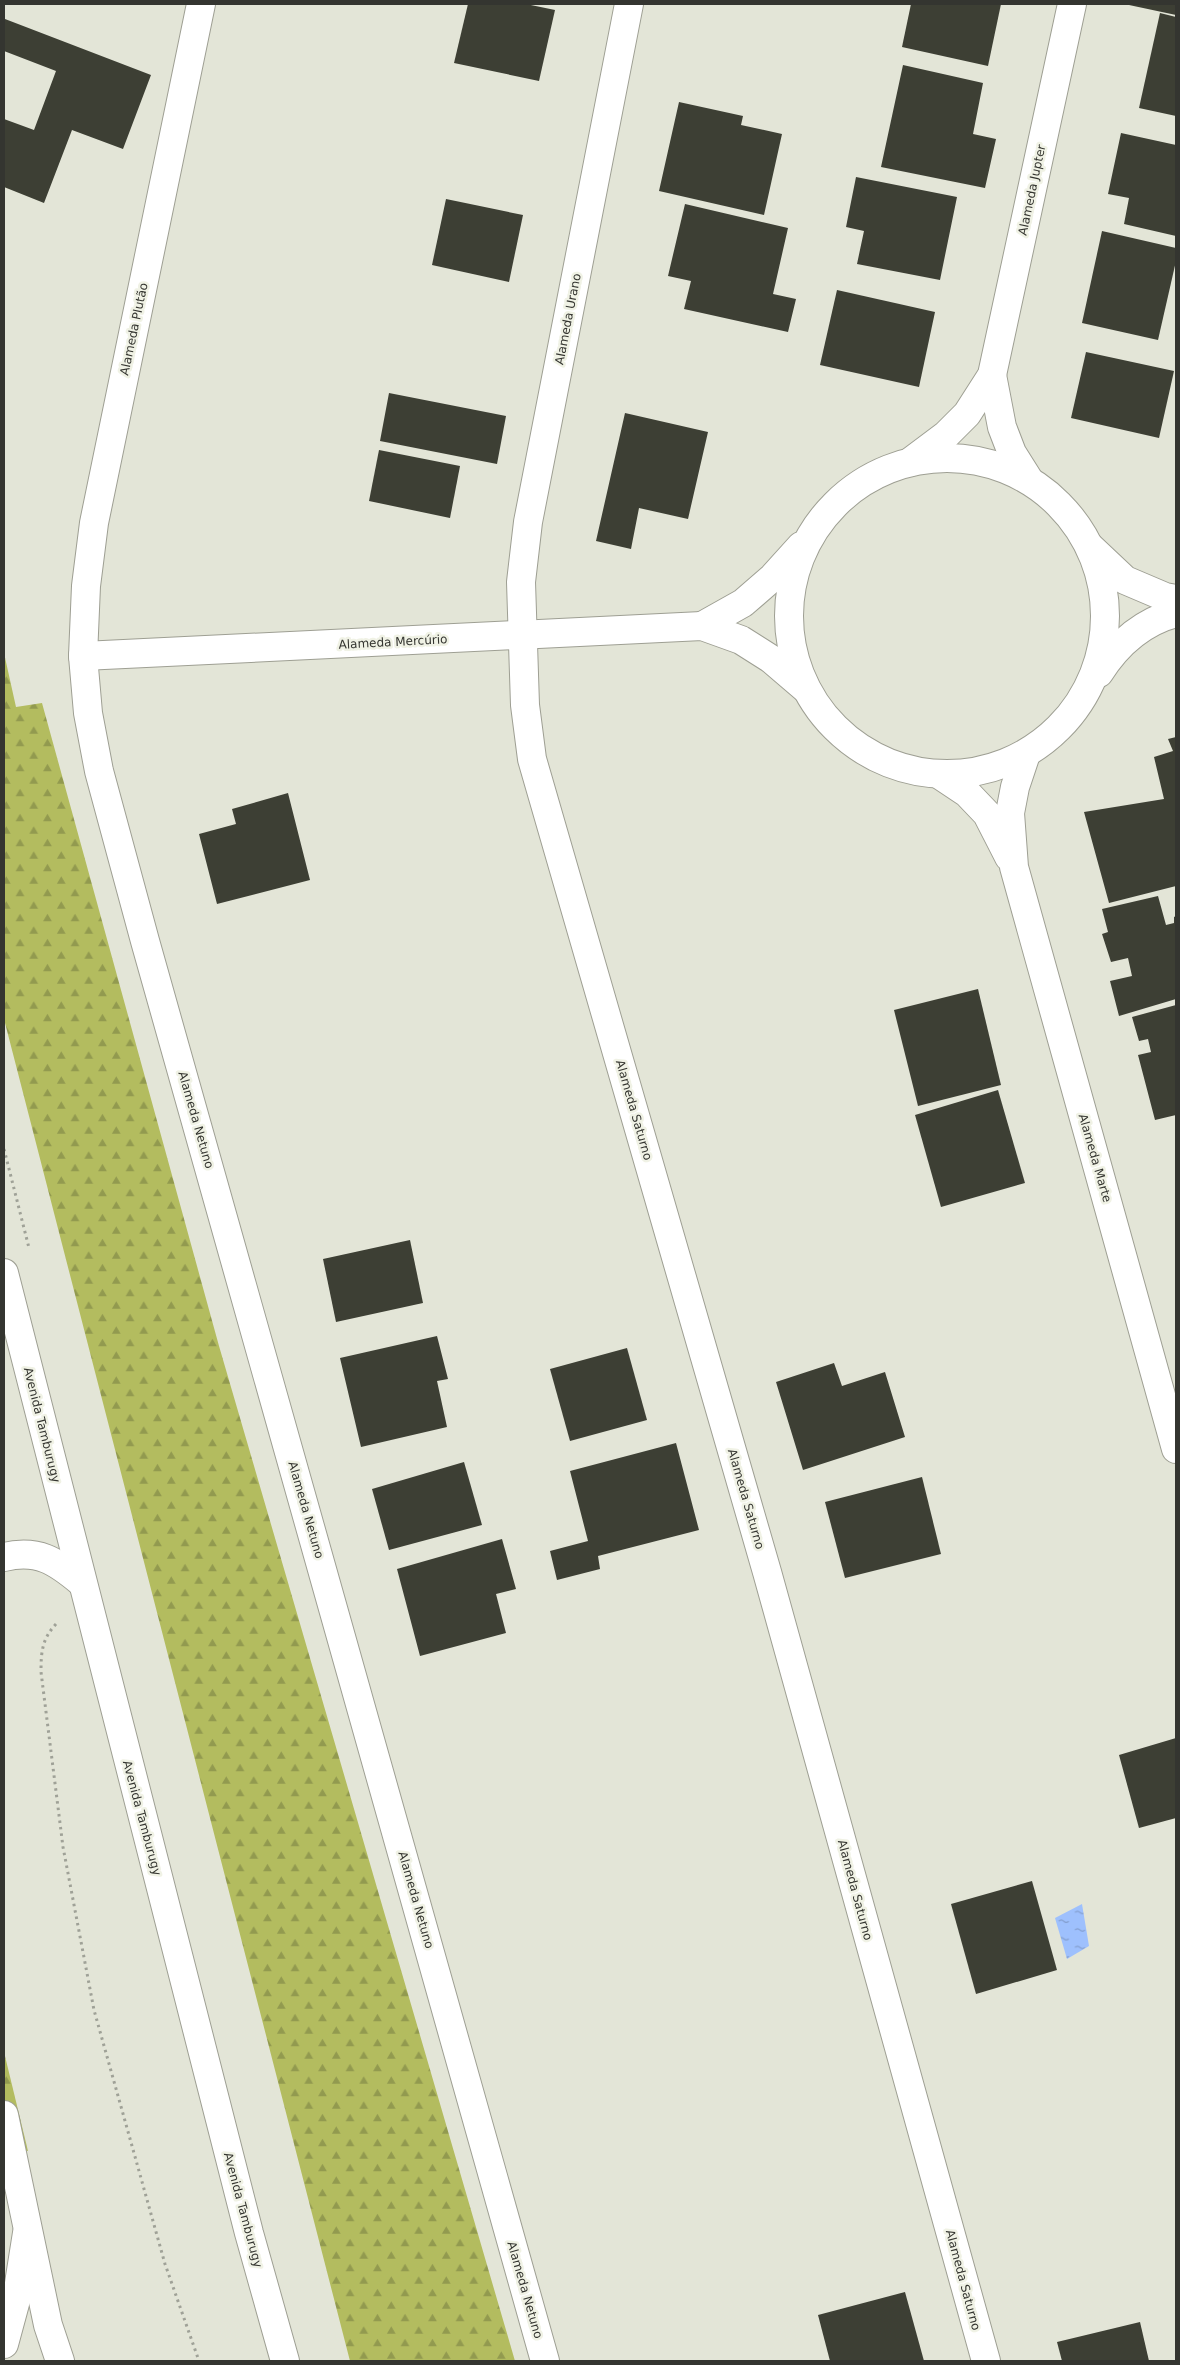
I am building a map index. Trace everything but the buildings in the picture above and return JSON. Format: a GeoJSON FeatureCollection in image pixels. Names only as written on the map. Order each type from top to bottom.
{"type":"FeatureCollection","features":[{"type":"Feature","properties":{"kind":"street","name":"Alameda Plutão"},"geometry":{"type":"LineString","coordinates":[[83,656],[86,586],[94,523],[201,4]]}},
{"type":"Feature","properties":{"kind":"street","name":"Alameda Urano"},"geometry":{"type":"LineString","coordinates":[[522,636],[521,582],[528,522],[629,4]]}},
{"type":"Feature","properties":{"kind":"street","name":"Alameda Jupter"},"geometry":{"type":"LineString","coordinates":[[909,462],[946,435],[967,414],[992,376],[1072,4]]}},
{"type":"Feature","properties":{"kind":"street","name":"Alameda Jupter"},"geometry":{"type":"LineString","coordinates":[[992,376],[1002,427],[1012,453],[1029,480]]}},
{"type":"Feature","properties":{"kind":"street"},"geometry":{"type":"LineString","coordinates":[[1176,599],[1165,597],[1125,580],[1089,546],[1064,509],[1029,480],[992,464],[950,457],[909,462],[871,477],[838,501],[812,533],[796,571],[789,611],[793,651],[807,690],[830,724],[862,751],[900,768],[940,775],[985,771],[1026,754],[1060,727],[1086,693],[1112,653],[1130,636],[1158,618],[1176,613]]}},
{"type":"Feature","properties":{"kind":"street","name":"Alameda Mercúrio"},"geometry":{"type":"LineString","coordinates":[[702,626],[743,603],[773,577],[812,533]]}},
{"type":"Feature","properties":{"kind":"street"},"geometry":{"type":"LineString","coordinates":[[1086,693],[1102,645],[1104,594],[1089,546]]}},
{"type":"Feature","properties":{"kind":"street","name":"Alameda Mercúrio"},"geometry":{"type":"LineString","coordinates":[[83,656],[702,626],[741,640],[771,659],[807,690]]}},
{"type":"Feature","properties":{"kind":"street","name":"Alameda Saturno"},"geometry":{"type":"LineString","coordinates":[[522,636],[525,706],[532,759],[770,1582],[986,2361]]}},
{"type":"Feature","properties":{"kind":"street","name":"Alameda Netuno"},"geometry":{"type":"LineString","coordinates":[[83,656],[88,713],[99,771],[545,2361]]}},
{"type":"Feature","properties":{"kind":"street","name":"Alameda Marte"},"geometry":{"type":"LineString","coordinates":[[1026,754],[1015,787],[1010,813],[1014,867],[1176,1449]]}},
{"type":"Feature","properties":{"kind":"street","name":"Alameda Marte"},"geometry":{"type":"LineString","coordinates":[[940,775],[967,792],[986,814],[1014,867]]}},
{"type":"Feature","properties":{"kind":"street","name":"Avenida Tamburugy"},"geometry":{"type":"LineString","coordinates":[[4,1273],[88,1611],[248,2233],[285,2361]]}},
{"type":"Feature","properties":{"kind":"street"},"geometry":{"type":"LineString","coordinates":[[4,1557],[18,1553],[39,1555],[60,1564],[81,1582]]}},
{"type":"Feature","properties":{"kind":"street"},"geometry":{"type":"LineString","coordinates":[[4,2115],[48,2325],[60,2361]]}},
{"type":"Feature","properties":{"kind":"street"},"geometry":{"type":"LineString","coordinates":[[4,2344],[17,2296],[28,2233]]}},
{"type":"Feature","properties":{"kind":"path"},"geometry":{"type":"LineString","coordinates":[[4,1149],[30,1255]]}},
{"type":"Feature","properties":{"kind":"path"},"geometry":{"type":"LineString","coordinates":[[88,1611],[57,1623],[46,1636],[41,1651],[41,1672],[63,1847],[94,2010],[166,2264],[199,2361]]}},
{"type":"Feature","properties":{"kind":"green space"},"geometry":{"type":"Polygon","coordinates":[[[4,653],[16,707],[42,703],[219,1346],[515,2361],[350,2361],[4,1019],[4,653]]]}},
{"type":"Feature","properties":{"kind":"green space"},"geometry":{"type":"Polygon","coordinates":[[[4,2052],[28,2151],[4,2148],[4,2052]]]}},
{"type":"Feature","properties":{"kind":"water"},"geometry":{"type":"Polygon","coordinates":[[[1082,1904],[1089,1946],[1067,1959],[1055,1918],[1082,1904]]]}}]}
